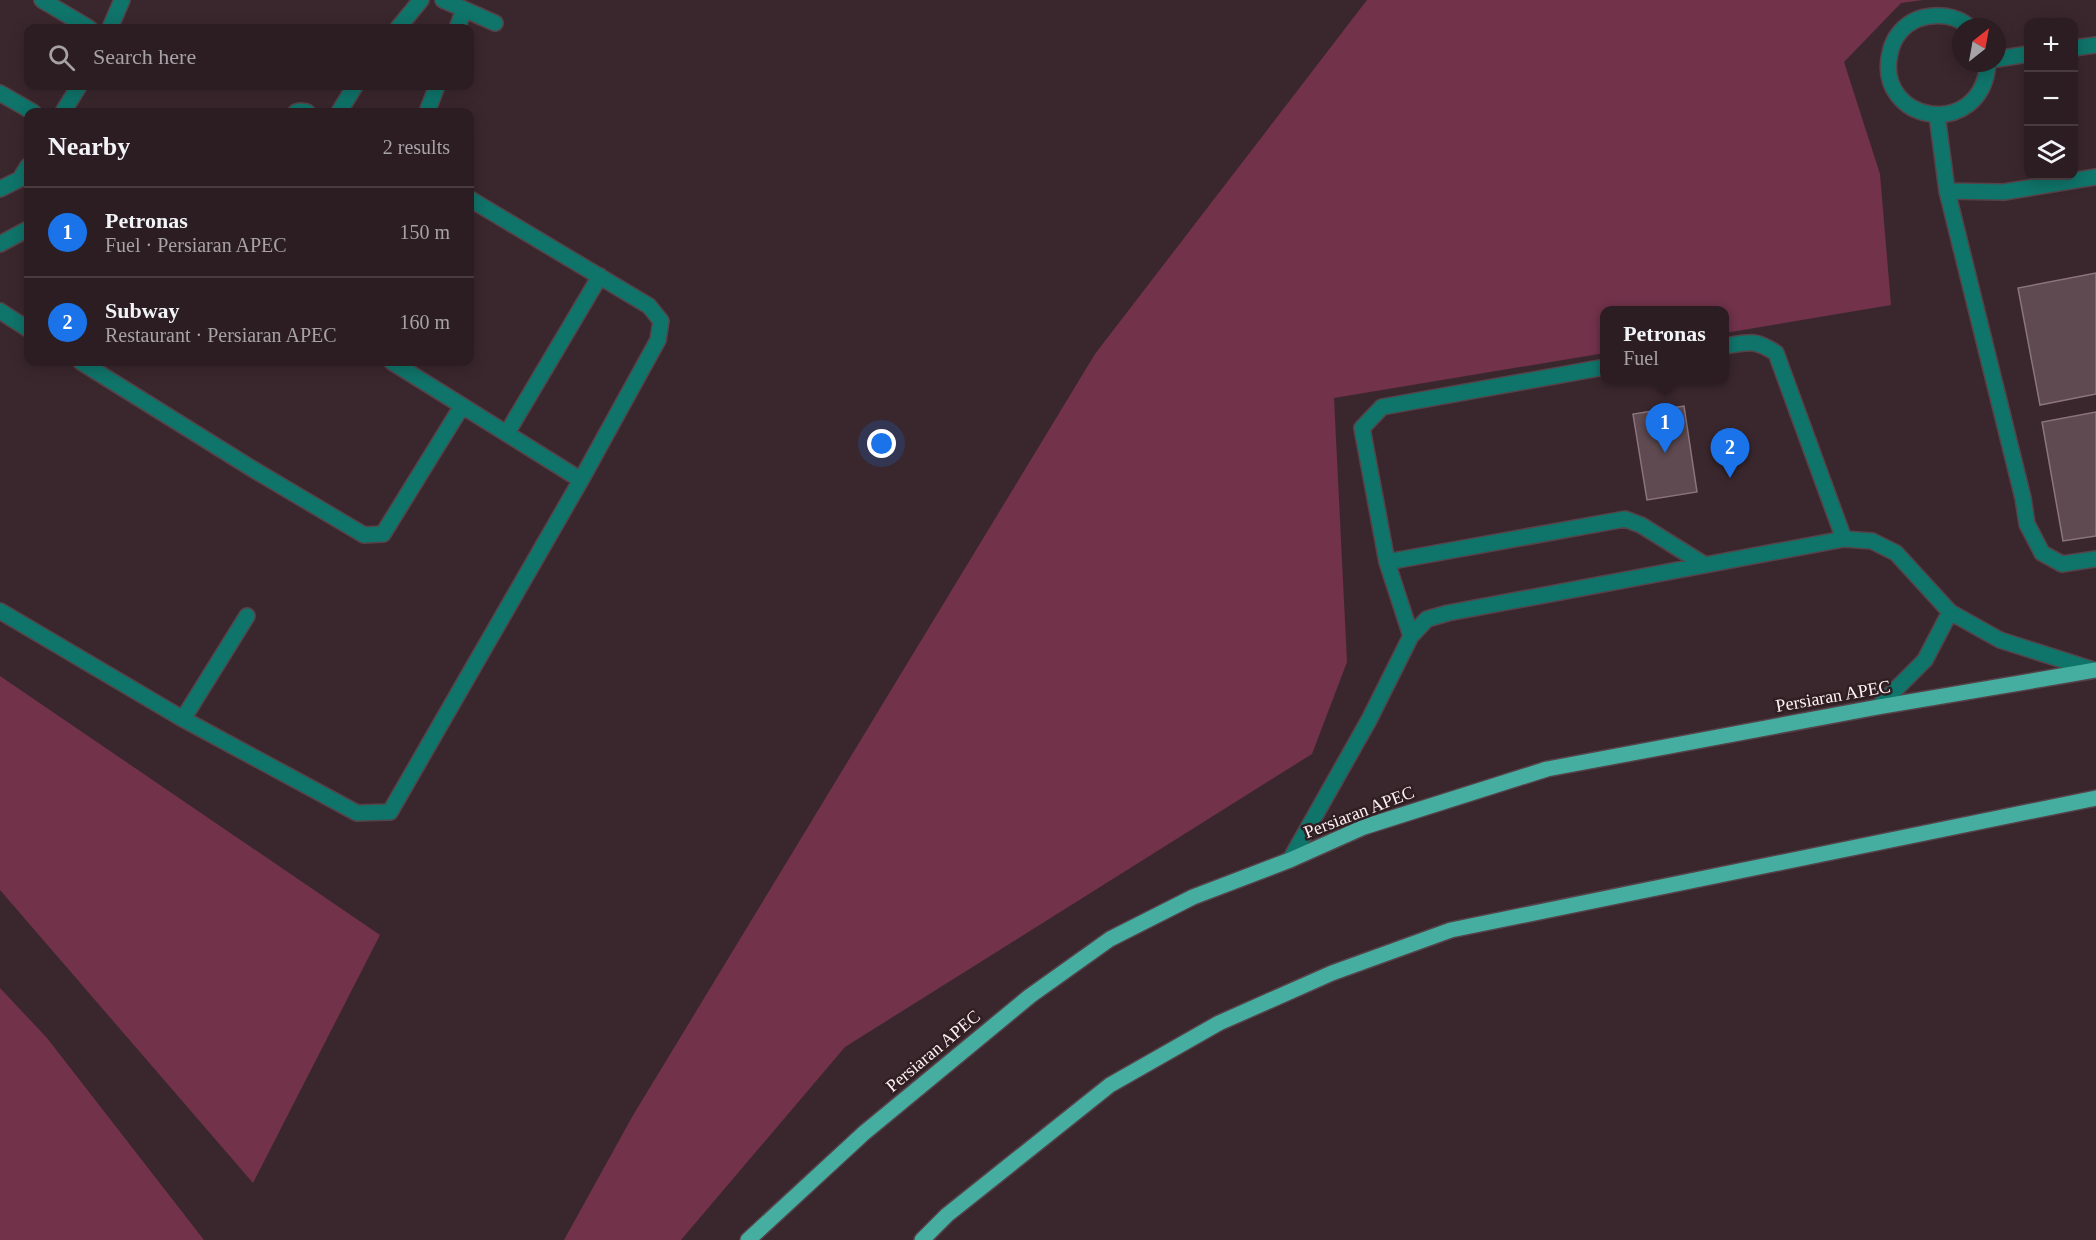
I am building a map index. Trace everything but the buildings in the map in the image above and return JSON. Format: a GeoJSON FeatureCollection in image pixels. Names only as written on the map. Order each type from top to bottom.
{"type":"FeatureCollection","features":[{"type":"Feature","properties":{"kind":"main road","name":"Persiaran APEC"},"geometry":{"type":"LineString","coordinates":[[748,1240],[864,1133],[1030,996],[1110,939],[1192,897],[1290,860],[1364,827],[1547,769],[1878,707],[2095,670]]}},
{"type":"Feature","properties":{"kind":"main road"},"geometry":{"type":"LineString","coordinates":[[922,1240],[947,1215],[1110,1085],[1219,1023],[1332,973],[1451,930],[2096,798]]}},
{"type":"Feature","properties":{"kind":"street"},"geometry":{"type":"LineString","coordinates":[[42,0],[83,24]]}},
{"type":"Feature","properties":{"kind":"street"},"geometry":{"type":"LineString","coordinates":[[112,24],[122,0]]}},
{"type":"Feature","properties":{"kind":"street"},"geometry":{"type":"LineString","coordinates":[[401,24],[420,0]]}},
{"type":"Feature","properties":{"kind":"street"},"geometry":{"type":"LineString","coordinates":[[443,0],[495,23]]}},
{"type":"Feature","properties":{"kind":"street"},"geometry":{"type":"LineString","coordinates":[[459,24],[464,10]]}},
{"type":"Feature","properties":{"kind":"street"},"geometry":{"type":"LineString","coordinates":[[1956,18],[1946,15],[1929,15],[1914,21],[1900,31],[1892,45],[1888,61],[1889,77],[1896,92],[1906,104],[1921,112],[1937,116],[1954,113],[1969,105],[1980,93],[1987,72]]}},
{"type":"Feature","properties":{"kind":"street"},"geometry":{"type":"LineString","coordinates":[[2078,47],[2096,45]]}},
{"type":"Feature","properties":{"kind":"street"},"geometry":{"type":"LineString","coordinates":[[2006,58],[2024,55]]}},
{"type":"Feature","properties":{"kind":"street"},"geometry":{"type":"LineString","coordinates":[[65,108],[77,90]]}},
{"type":"Feature","properties":{"kind":"street"},"geometry":{"type":"LineString","coordinates":[[341,108],[353,90]]}},
{"type":"Feature","properties":{"kind":"street"},"geometry":{"type":"LineString","coordinates":[[429,108],[435,90]]}},
{"type":"Feature","properties":{"kind":"street"},"geometry":{"type":"LineString","coordinates":[[0,93],[26,108]]}},
{"type":"Feature","properties":{"kind":"street"},"geometry":{"type":"LineString","coordinates":[[1937,116],[1947,191],[2027,524],[2042,553],[2062,564],[2096,559]]}},
{"type":"Feature","properties":{"kind":"street"},"geometry":{"type":"LineString","coordinates":[[0,189],[20,178],[24,172]]}},
{"type":"Feature","properties":{"kind":"street"},"geometry":{"type":"LineString","coordinates":[[1947,191],[2004,192],[2096,177]]}},
{"type":"Feature","properties":{"kind":"street"},"geometry":{"type":"LineString","coordinates":[[0,610],[183,719],[357,813],[390,812],[581,480],[658,340],[661,321],[649,306],[474,201]]}},
{"type":"Feature","properties":{"kind":"street"},"geometry":{"type":"LineString","coordinates":[[0,244],[24,231]]}},
{"type":"Feature","properties":{"kind":"street"},"geometry":{"type":"LineString","coordinates":[[507,434],[600,276]]}},
{"type":"Feature","properties":{"kind":"street"},"geometry":{"type":"LineString","coordinates":[[0,311],[24,326]]}},
{"type":"Feature","properties":{"kind":"street"},"geometry":{"type":"LineString","coordinates":[[1729,345],[1748,342],[1761,343],[1776,353],[1844,539]]}},
{"type":"Feature","properties":{"kind":"street"},"geometry":{"type":"LineString","coordinates":[[87,366],[364,535],[383,534],[462,406]]}},
{"type":"Feature","properties":{"kind":"street"},"geometry":{"type":"LineString","coordinates":[[398,366],[581,480]]}},
{"type":"Feature","properties":{"kind":"street"},"geometry":{"type":"LineString","coordinates":[[1411,636],[1387,562],[1362,428],[1382,407],[1600,368]]}},
{"type":"Feature","properties":{"kind":"street"},"geometry":{"type":"LineString","coordinates":[[1387,562],[1625,519],[1641,525],[1705,565]]}},
{"type":"Feature","properties":{"kind":"street"},"geometry":{"type":"LineString","coordinates":[[1290,860],[1369,720],[1411,636],[1427,619],[1448,612],[1844,539],[1872,541],[1896,554],[1950,612],[2001,640],[2095,670]]}},
{"type":"Feature","properties":{"kind":"street"},"geometry":{"type":"LineString","coordinates":[[1878,707],[1924,660],[1950,612]]}},
{"type":"Feature","properties":{"kind":"street"},"geometry":{"type":"LineString","coordinates":[[183,719],[247,616]]}},
{"type":"Feature","properties":{"kind":"shaded area"},"geometry":{"type":"Polygon","coordinates":[[[1367,0],[1923,0],[1901,3],[1844,62],[1880,174],[1891,305],[1729,332],[1729,306],[1600,306],[1600,354],[1334,398],[1347,662],[1312,754],[845,1047],[681,1240],[564,1240],[632,1117],[1095,354],[1367,0]]]}},
{"type":"Feature","properties":{"kind":"shaded area"},"geometry":{"type":"Polygon","coordinates":[[[0,676],[380,935],[253,1183],[0,890],[0,676]]]}},
{"type":"Feature","properties":{"kind":"shaded area"},"geometry":{"type":"Polygon","coordinates":[[[0,988],[47,1038],[204,1240],[0,1240],[0,988]]]}},
{"type":"Feature","properties":{"kind":"place","name":"Petronas"},"geometry":{"type":"Point","coordinates":[1665,453]}},
{"type":"Feature","properties":{"kind":"place","name":"Subway"},"geometry":{"type":"Point","coordinates":[1730,478]}}]}
